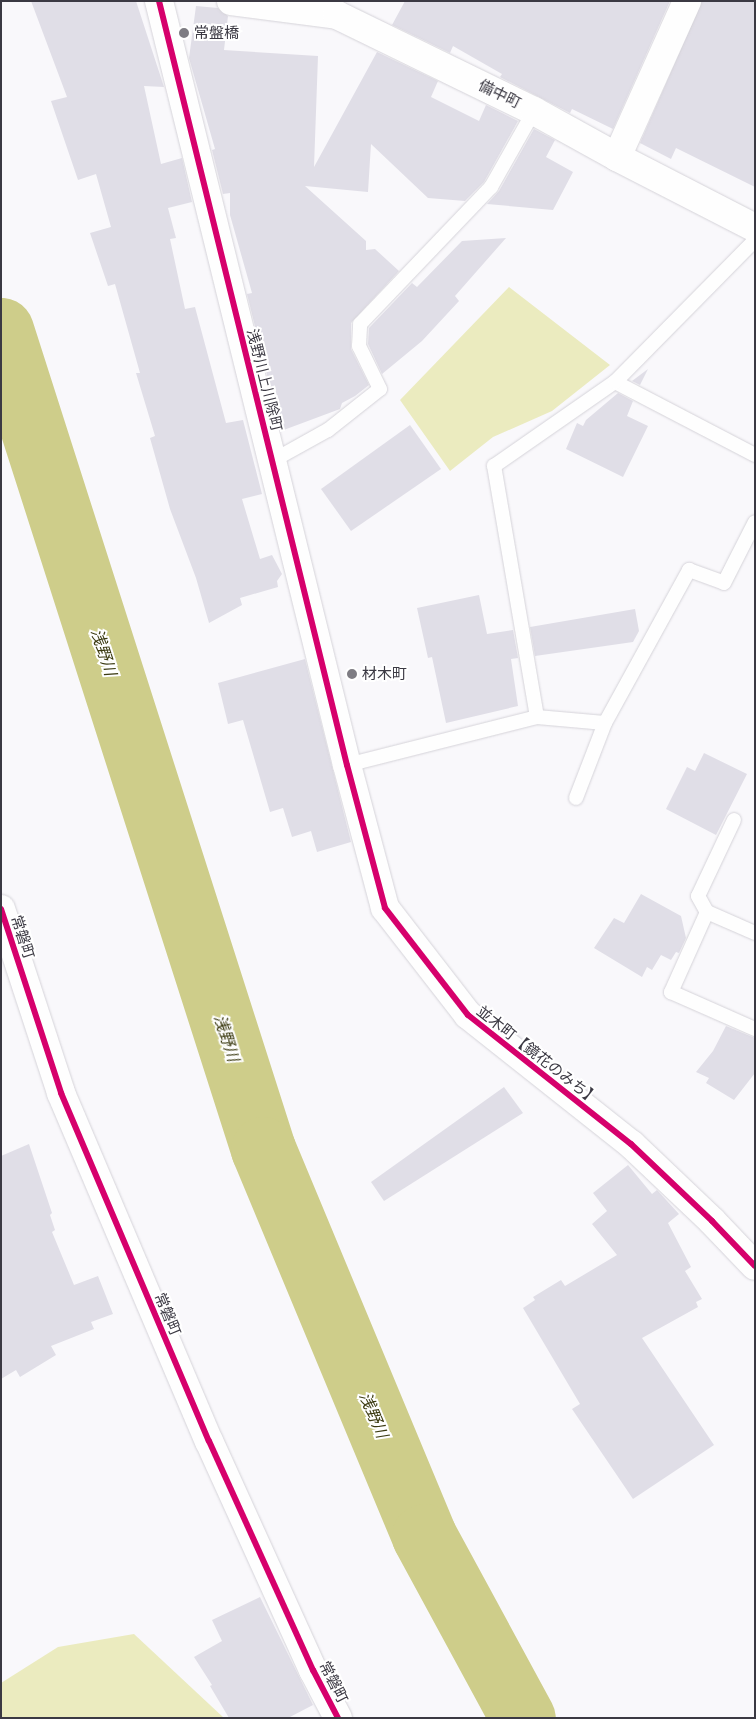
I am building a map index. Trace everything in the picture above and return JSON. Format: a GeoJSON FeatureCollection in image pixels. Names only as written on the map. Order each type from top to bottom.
{"type":"FeatureCollection","features":[{"type":"Feature","properties":{"kind":"street","name":"浅野川上川除町"},"geometry":{"type":"LineString","coordinates":[[159,1],[347,765]]}},
{"type":"Feature","properties":{"kind":"street","name":"備中町"},"geometry":{"type":"LineString","coordinates":[[230,1],[337,15],[534,111],[755,228]]}},
{"type":"Feature","properties":{"kind":"street"},"geometry":{"type":"LineString","coordinates":[[618,157],[686,1]]}},
{"type":"Feature","properties":{"kind":"street","name":"並木町【鏡花のみち】"},"geometry":{"type":"LineString","coordinates":[[347,765],[385,908],[468,1015],[631,1144],[712,1221],[755,1266]]}},
{"type":"Feature","properties":{"kind":"street","name":"常磐町"},"geometry":{"type":"LineString","coordinates":[[1,909],[61,1093],[209,1441],[313,1670],[338,1718]]}},
{"type":"Feature","properties":{"kind":"lane"},"geometry":{"type":"LineString","coordinates":[[272,462],[328,430],[380,388],[359,346],[360,324],[491,187],[534,111]]}},
{"type":"Feature","properties":{"kind":"lane"},"geometry":{"type":"LineString","coordinates":[[536,717],[494,466],[615,382],[755,240]]}},
{"type":"Feature","properties":{"kind":"lane"},"geometry":{"type":"LineString","coordinates":[[615,382],[755,455]]}},
{"type":"Feature","properties":{"kind":"lane"},"geometry":{"type":"LineString","coordinates":[[576,798],[605,723],[689,570],[724,583],[755,522]]}},
{"type":"Feature","properties":{"kind":"lane"},"geometry":{"type":"LineString","coordinates":[[347,765],[536,717],[605,723]]}},
{"type":"Feature","properties":{"kind":"lane"},"geometry":{"type":"LineString","coordinates":[[734,820],[698,896],[707,912],[755,933]]}},
{"type":"Feature","properties":{"kind":"lane"},"geometry":{"type":"LineString","coordinates":[[707,912],[671,992],[755,1029]]}},
{"type":"Feature","properties":{"kind":"green space"},"geometry":{"type":"Polygon","coordinates":[[[509,287],[610,365],[552,411],[493,437],[450,471],[400,400],[509,287]]]}},
{"type":"Feature","properties":{"kind":"green space"},"geometry":{"type":"Polygon","coordinates":[[[134,1634],[224,1718],[1,1718],[1,1683],[58,1647],[134,1634]]]}},
{"type":"Feature","properties":{"kind":"building"},"geometry":{"type":"Polygon","coordinates":[[[31,1],[136,1],[164,87],[144,86],[161,164],[182,158],[192,202],[168,208],[176,238],[170,239],[185,309],[195,307],[226,423],[243,420],[262,494],[242,499],[260,559],[272,555],[282,574],[277,581],[278,587],[240,598],[242,605],[209,623],[196,578],[170,509],[150,438],[155,436],[136,373],[140,373],[115,284],[108,286],[90,233],[111,227],[96,174],[78,180],[51,101],[67,97],[31,1]]]}},
{"type":"Feature","properties":{"kind":"building"},"geometry":{"type":"Polygon","coordinates":[[[405,1],[670,1],[613,129],[572,109],[570,113],[500,77],[502,74],[453,46],[450,53],[392,25],[405,1]]]}},
{"type":"Feature","properties":{"kind":"building"},"geometry":{"type":"Polygon","coordinates":[[[702,1],[755,1],[755,187],[676,148],[671,159],[640,143],[702,1]]]}},
{"type":"Feature","properties":{"kind":"building"},"geometry":{"type":"Polygon","coordinates":[[[196,6],[218,8],[228,16],[224,50],[318,56],[314,167],[377,52],[438,81],[431,97],[479,121],[486,105],[518,121],[484,182],[465,201],[428,198],[371,144],[368,192],[305,186],[366,241],[366,250],[375,249],[399,271],[351,323],[351,349],[369,385],[342,403],[340,409],[281,431],[247,294],[252,293],[230,215],[230,193],[223,194],[212,150],[215,149],[189,58],[196,6]]]}},
{"type":"Feature","properties":{"kind":"building"},"geometry":{"type":"Polygon","coordinates":[[[534,129],[555,140],[546,157],[573,172],[553,210],[487,204],[499,191],[534,129]]]}},
{"type":"Feature","properties":{"kind":"building"},"geometry":{"type":"Polygon","coordinates":[[[506,238],[455,296],[459,301],[422,341],[382,374],[368,344],[369,328],[412,283],[417,287],[462,241],[506,238]]]}},
{"type":"Feature","properties":{"kind":"building"},"geometry":{"type":"Polygon","coordinates":[[[648,369],[640,385],[632,381],[648,369]]]}},
{"type":"Feature","properties":{"kind":"building"},"geometry":{"type":"Polygon","coordinates":[[[618,393],[633,401],[627,416],[648,426],[623,477],[566,449],[577,423],[583,426],[586,420],[618,393]]]}},
{"type":"Feature","properties":{"kind":"building"},"geometry":{"type":"Polygon","coordinates":[[[410,425],[441,469],[351,531],[321,489],[410,425]]]}},
{"type":"Feature","properties":{"kind":"building"},"geometry":{"type":"Polygon","coordinates":[[[479,595],[487,634],[513,630],[518,658],[511,659],[518,706],[446,723],[432,657],[428,658],[417,608],[479,595]]]}},
{"type":"Feature","properties":{"kind":"building"},"geometry":{"type":"Polygon","coordinates":[[[635,609],[639,631],[633,642],[535,656],[530,627],[635,609]]]}},
{"type":"Feature","properties":{"kind":"building"},"geometry":{"type":"Polygon","coordinates":[[[305,659],[351,842],[317,852],[311,831],[292,837],[283,808],[270,812],[243,720],[228,724],[218,683],[305,659]]]}},
{"type":"Feature","properties":{"kind":"building"},"geometry":{"type":"Polygon","coordinates":[[[704,753],[747,774],[716,835],[666,809],[687,767],[695,771],[704,753]]]}},
{"type":"Feature","properties":{"kind":"building"},"geometry":{"type":"Polygon","coordinates":[[[641,894],[681,916],[686,938],[679,953],[676,952],[671,960],[661,955],[652,970],[647,967],[642,977],[594,948],[614,918],[624,923],[641,894]]]}},
{"type":"Feature","properties":{"kind":"building"},"geometry":{"type":"Polygon","coordinates":[[[726,1026],[755,1038],[755,1073],[734,1100],[706,1083],[709,1078],[696,1072],[713,1051],[726,1026]]]}},
{"type":"Feature","properties":{"kind":"building"},"geometry":{"type":"Polygon","coordinates":[[[504,1087],[523,1113],[384,1201],[371,1182],[504,1087]]]}},
{"type":"Feature","properties":{"kind":"building"},"geometry":{"type":"Polygon","coordinates":[[[29,1144],[52,1213],[50,1215],[55,1230],[52,1232],[74,1285],[98,1276],[113,1314],[91,1322],[94,1329],[51,1346],[56,1355],[20,1377],[16,1370],[1,1379],[1,1156],[29,1144]]]}},
{"type":"Feature","properties":{"kind":"building"},"geometry":{"type":"Polygon","coordinates":[[[628,1165],[652,1194],[657,1190],[679,1214],[668,1223],[691,1267],[685,1271],[702,1299],[696,1302],[698,1307],[642,1338],[714,1445],[633,1499],[572,1409],[580,1404],[523,1308],[535,1300],[533,1297],[561,1280],[565,1286],[617,1255],[592,1224],[607,1211],[593,1193],[628,1165]]]}},
{"type":"Feature","properties":{"kind":"building"},"geometry":{"type":"Polygon","coordinates":[[[260,1597],[313,1705],[288,1718],[229,1718],[210,1686],[212,1685],[194,1657],[222,1641],[212,1620],[260,1597]]]}},
{"type":"Feature","properties":{"kind":"waterway","name":"浅野川"},"geometry":{"type":"LineString","coordinates":[[1,330],[263,1149],[424,1536],[523,1718]]}},
{"type":"Feature","properties":{"kind":"cycle path"},"geometry":{"type":"LineString","coordinates":[[159,1],[347,765],[385,908],[468,1015],[631,1144],[712,1221],[755,1266]]}},
{"type":"Feature","properties":{"kind":"cycle path"},"geometry":{"type":"LineString","coordinates":[[1,909],[61,1093],[209,1441],[313,1670],[338,1718]]}},
{"type":"Feature","properties":{"kind":"place","name":"常盤橋"},"geometry":{"type":"Point","coordinates":[184,33]}},
{"type":"Feature","properties":{"kind":"place","name":"材木町"},"geometry":{"type":"Point","coordinates":[352,674]}}]}
